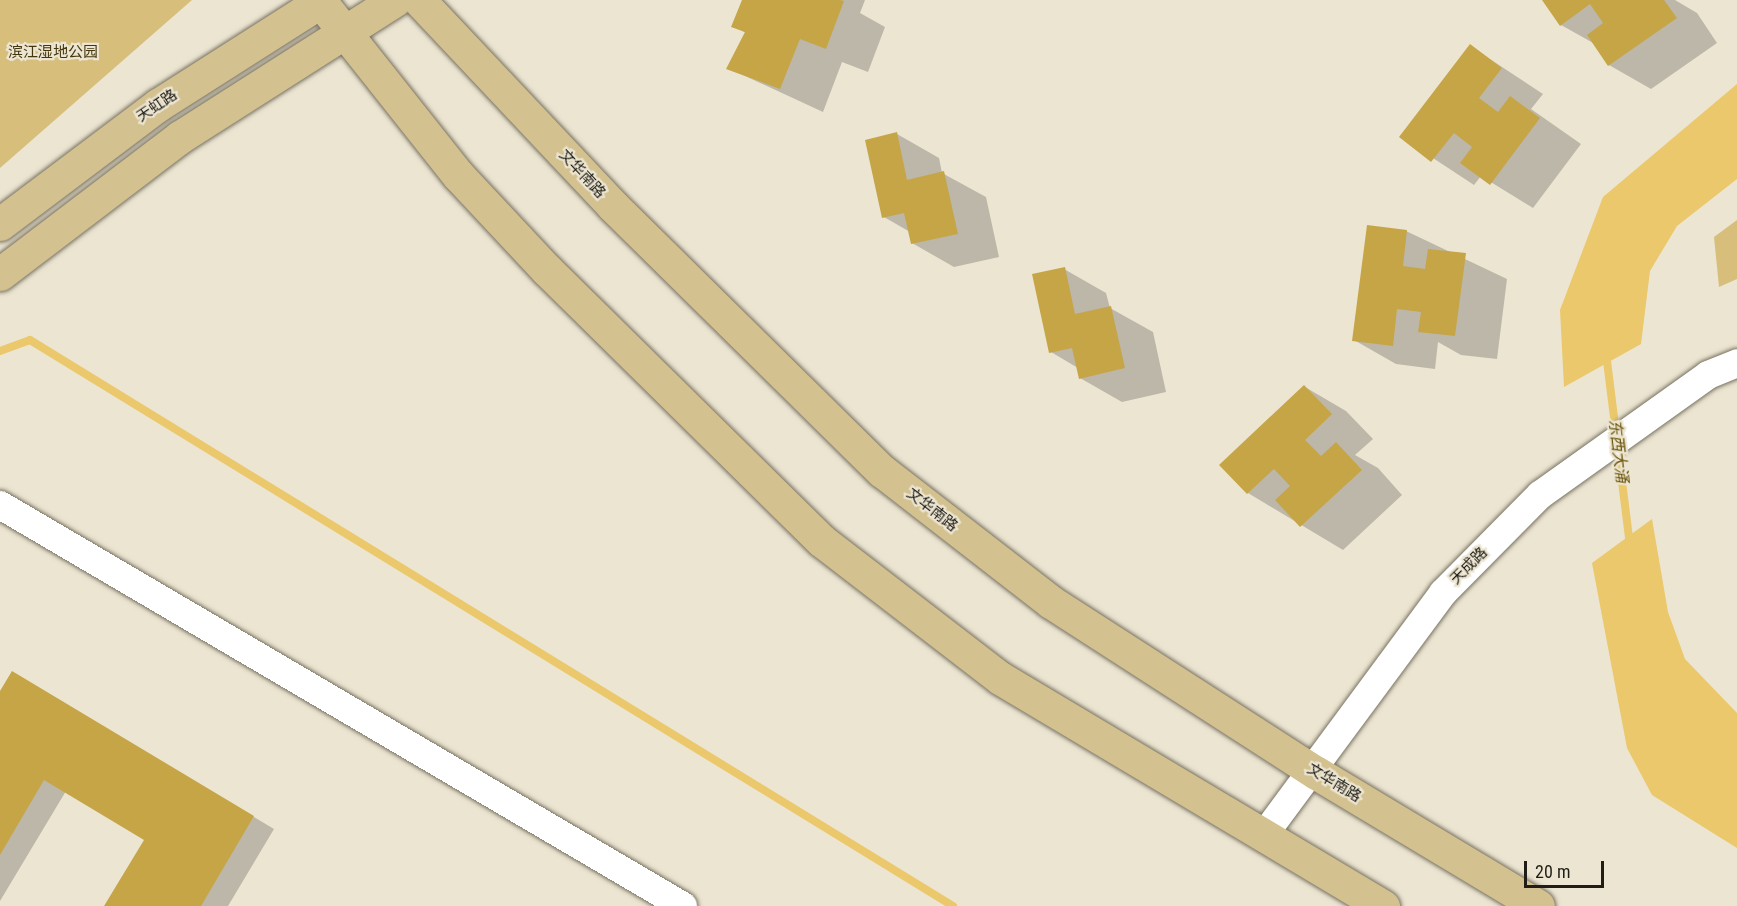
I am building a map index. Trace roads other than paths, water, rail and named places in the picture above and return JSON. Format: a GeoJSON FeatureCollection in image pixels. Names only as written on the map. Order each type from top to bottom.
{"type":"FeatureCollection","features":[{"type":"Feature","properties":{"kind":"main road"},"geometry":{"type":"LineString","coordinates":[[0,274],[180,137],[395,0]]}},
{"type":"Feature","properties":{"kind":"main road","name":"文华南路"},"geometry":{"type":"LineString","coordinates":[[419,0],[613,206],[882,471],[1052,602],[1314,772],[1538,906]]}},
{"type":"Feature","properties":{"kind":"main road"},"geometry":{"type":"LineString","coordinates":[[321,1],[343,33],[458,175],[539,261],[822,541],[1000,678],[1383,906]]}},
{"type":"Feature","properties":{"kind":"main road","name":"天虹路"},"geometry":{"type":"LineString","coordinates":[[0,224],[158,105],[321,1]]}},
{"type":"Feature","properties":{"kind":"street","name":"天成路"},"geometry":{"type":"LineString","coordinates":[[1264,835],[1314,772],[1443,593],[1540,495],[1708,375],[1737,363]]}},
{"type":"Feature","properties":{"kind":"street"},"geometry":{"type":"LineString","coordinates":[[0,505],[683,906]]}},
{"type":"Feature","properties":{"kind":"waterway"},"geometry":{"type":"LineString","coordinates":[[0,351],[30,340],[953,906]]}},
{"type":"Feature","properties":{"kind":"waterway","name":"东西大涌"},"geometry":{"type":"LineString","coordinates":[[1606,353],[1630,546]]}},
{"type":"Feature","properties":{"kind":"park label","name":"滨江湿地公园"},"geometry":{"type":"Point","coordinates":[53,53]}}]}
